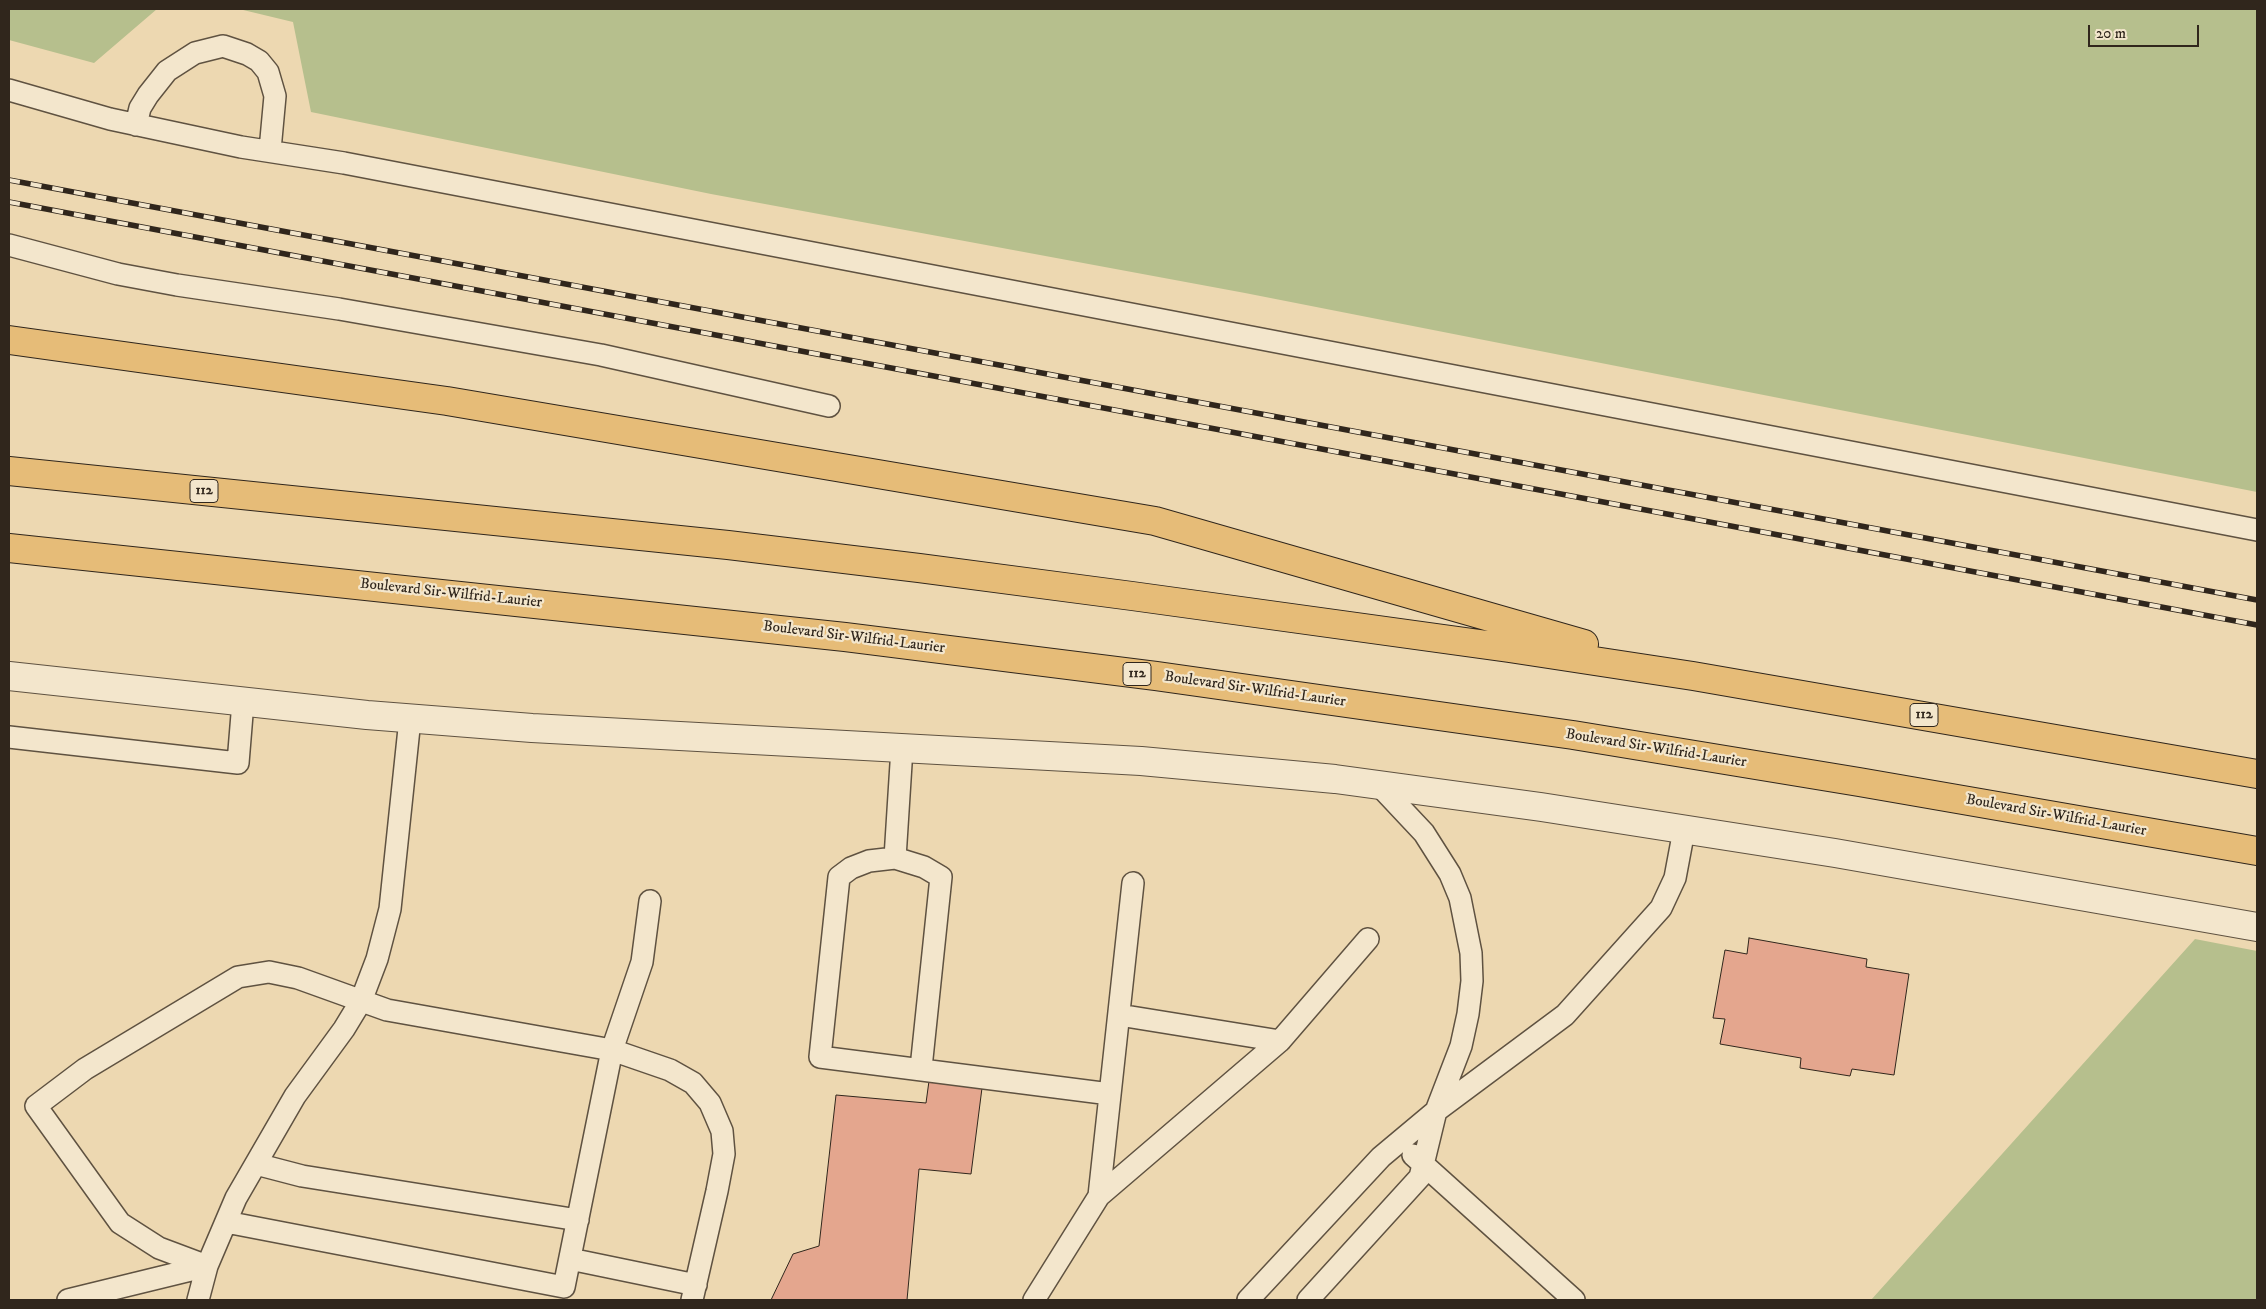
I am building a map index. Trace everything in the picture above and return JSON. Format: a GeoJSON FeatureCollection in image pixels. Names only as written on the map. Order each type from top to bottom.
{"type":"FeatureCollection","features":[{"type":"Feature","properties":{"kind":"highway"},"geometry":{"type":"LineString","coordinates":[[9,340],[447,401],[1156,521],[1693,676]]}},
{"type":"Feature","properties":{"kind":"highway","name":"112"},"geometry":{"type":"LineString","coordinates":[[9,471],[545,525],[919,568],[1509,648],[1693,676],[2257,774]]}},
{"type":"Feature","properties":{"kind":"highway","name":"Boulevard Sir-Wilfrid-Laurier"},"geometry":{"type":"LineString","coordinates":[[9,548],[826,634],[1146,675],[1592,738],[2257,851]]}},
{"type":"Feature","properties":{"kind":"street"},"geometry":{"type":"LineString","coordinates":[[9,676],[244,702],[532,728],[1188,764],[1378,784],[1854,856],[2257,927]]}},
{"type":"Feature","properties":{"kind":"lane"},"geometry":{"type":"LineString","coordinates":[[136,125],[140,108],[167,72],[195,52],[223,46],[247,54],[259,61],[268,72],[275,96],[270,150]]}},
{"type":"Feature","properties":{"kind":"lane"},"geometry":{"type":"LineString","coordinates":[[9,90],[136,125],[241,147],[270,150],[927,274],[1954,474],[2257,530]]}},
{"type":"Feature","properties":{"kind":"lane"},"geometry":{"type":"LineString","coordinates":[[9,245],[118,274],[177,285],[339,309],[601,355],[829,406]]}},
{"type":"Feature","properties":{"kind":"lane"},"geometry":{"type":"LineString","coordinates":[[9,737],[238,763],[244,702]]}},
{"type":"Feature","properties":{"kind":"lane"},"geometry":{"type":"LineString","coordinates":[[204,1298],[207,1266],[236,1198],[295,1096],[344,1029],[361,1001],[377,959],[390,909],[410,718]]}},
{"type":"Feature","properties":{"kind":"lane"},"geometry":{"type":"LineString","coordinates":[[895,858],[902,748]]}},
{"type":"Feature","properties":{"kind":"lane"},"geometry":{"type":"LineString","coordinates":[[1308,1300],[1420,1177],[1436,1111],[1462,1046],[1468,1014],[1472,981],[1467,925],[1460,898],[1450,874],[1424,833],[1378,784]]}},
{"type":"Feature","properties":{"kind":"lane"},"geometry":{"type":"LineString","coordinates":[[1248,1300],[1381,1157],[1436,1111],[1564,1015],[1649,922],[1669,894],[1678,866],[1684,830]]}},
{"type":"Feature","properties":{"kind":"lane"},"geometry":{"type":"LineString","coordinates":[[921,1068],[941,876],[924,867],[895,858],[869,861],[851,868],[839,877],[820,1057],[921,1068],[1110,1094]]}},
{"type":"Feature","properties":{"kind":"lane"},"geometry":{"type":"LineString","coordinates":[[1099,1196],[1132,883]]}},
{"type":"Feature","properties":{"kind":"lane"},"geometry":{"type":"LineString","coordinates":[[226,1222],[563,1294],[612,1050],[642,962],[650,901]]}},
{"type":"Feature","properties":{"kind":"lane"},"geometry":{"type":"LineString","coordinates":[[1037,1297],[1099,1196],[1280,1041],[1368,939]]}},
{"type":"Feature","properties":{"kind":"lane"},"geometry":{"type":"LineString","coordinates":[[207,1266],[159,1248],[120,1223],[36,1106],[85,1069],[238,977],[269,972],[298,978],[387,1010],[612,1050],[670,1070],[694,1083],[710,1103],[722,1131],[724,1154],[694,1292],[570,1259]]}},
{"type":"Feature","properties":{"kind":"lane"},"geometry":{"type":"LineString","coordinates":[[1119,1015],[1280,1041]]}},
{"type":"Feature","properties":{"kind":"lane"},"geometry":{"type":"LineString","coordinates":[[1398,1142],[1574,1300]]}},
{"type":"Feature","properties":{"kind":"lane"},"geometry":{"type":"LineString","coordinates":[[256,1164],[302,1176],[578,1220]]}},
{"type":"Feature","properties":{"kind":"lane"},"geometry":{"type":"LineString","coordinates":[[68,1300],[207,1266]]}},
{"type":"Feature","properties":{"kind":"green space"},"geometry":{"type":"Polygon","coordinates":[[[9,9],[157,9],[94,63],[9,40],[9,9]]]}},
{"type":"Feature","properties":{"kind":"green space"},"geometry":{"type":"Polygon","coordinates":[[[239,9],[2257,9],[2257,492],[1245,293],[711,194],[311,112],[293,22],[239,9]]]}},
{"type":"Feature","properties":{"kind":"green space"},"geometry":{"type":"Polygon","coordinates":[[[2195,939],[2257,951],[2257,1300],[1871,1300],[2195,939]]]}},
{"type":"Feature","properties":{"kind":"building"},"geometry":{"type":"Polygon","coordinates":[[[1749,938],[1867,959],[1866,967],[1909,974],[1894,1075],[1852,1069],[1850,1076],[1800,1068],[1801,1058],[1720,1044],[1725,1019],[1713,1018],[1725,950],[1747,954],[1749,938]]]}},
{"type":"Feature","properties":{"kind":"building"},"geometry":{"type":"Polygon","coordinates":[[[929,1081],[982,1088],[971,1174],[919,1169],[907,1300],[771,1300],[793,1254],[819,1246],[836,1095],[926,1103],[929,1081]]]}},
{"type":"Feature","properties":{"kind":"railway"},"geometry":{"type":"LineString","coordinates":[[9,180],[2257,600]]}},
{"type":"Feature","properties":{"kind":"railway"},"geometry":{"type":"LineString","coordinates":[[9,202],[2257,625]]}}]}
